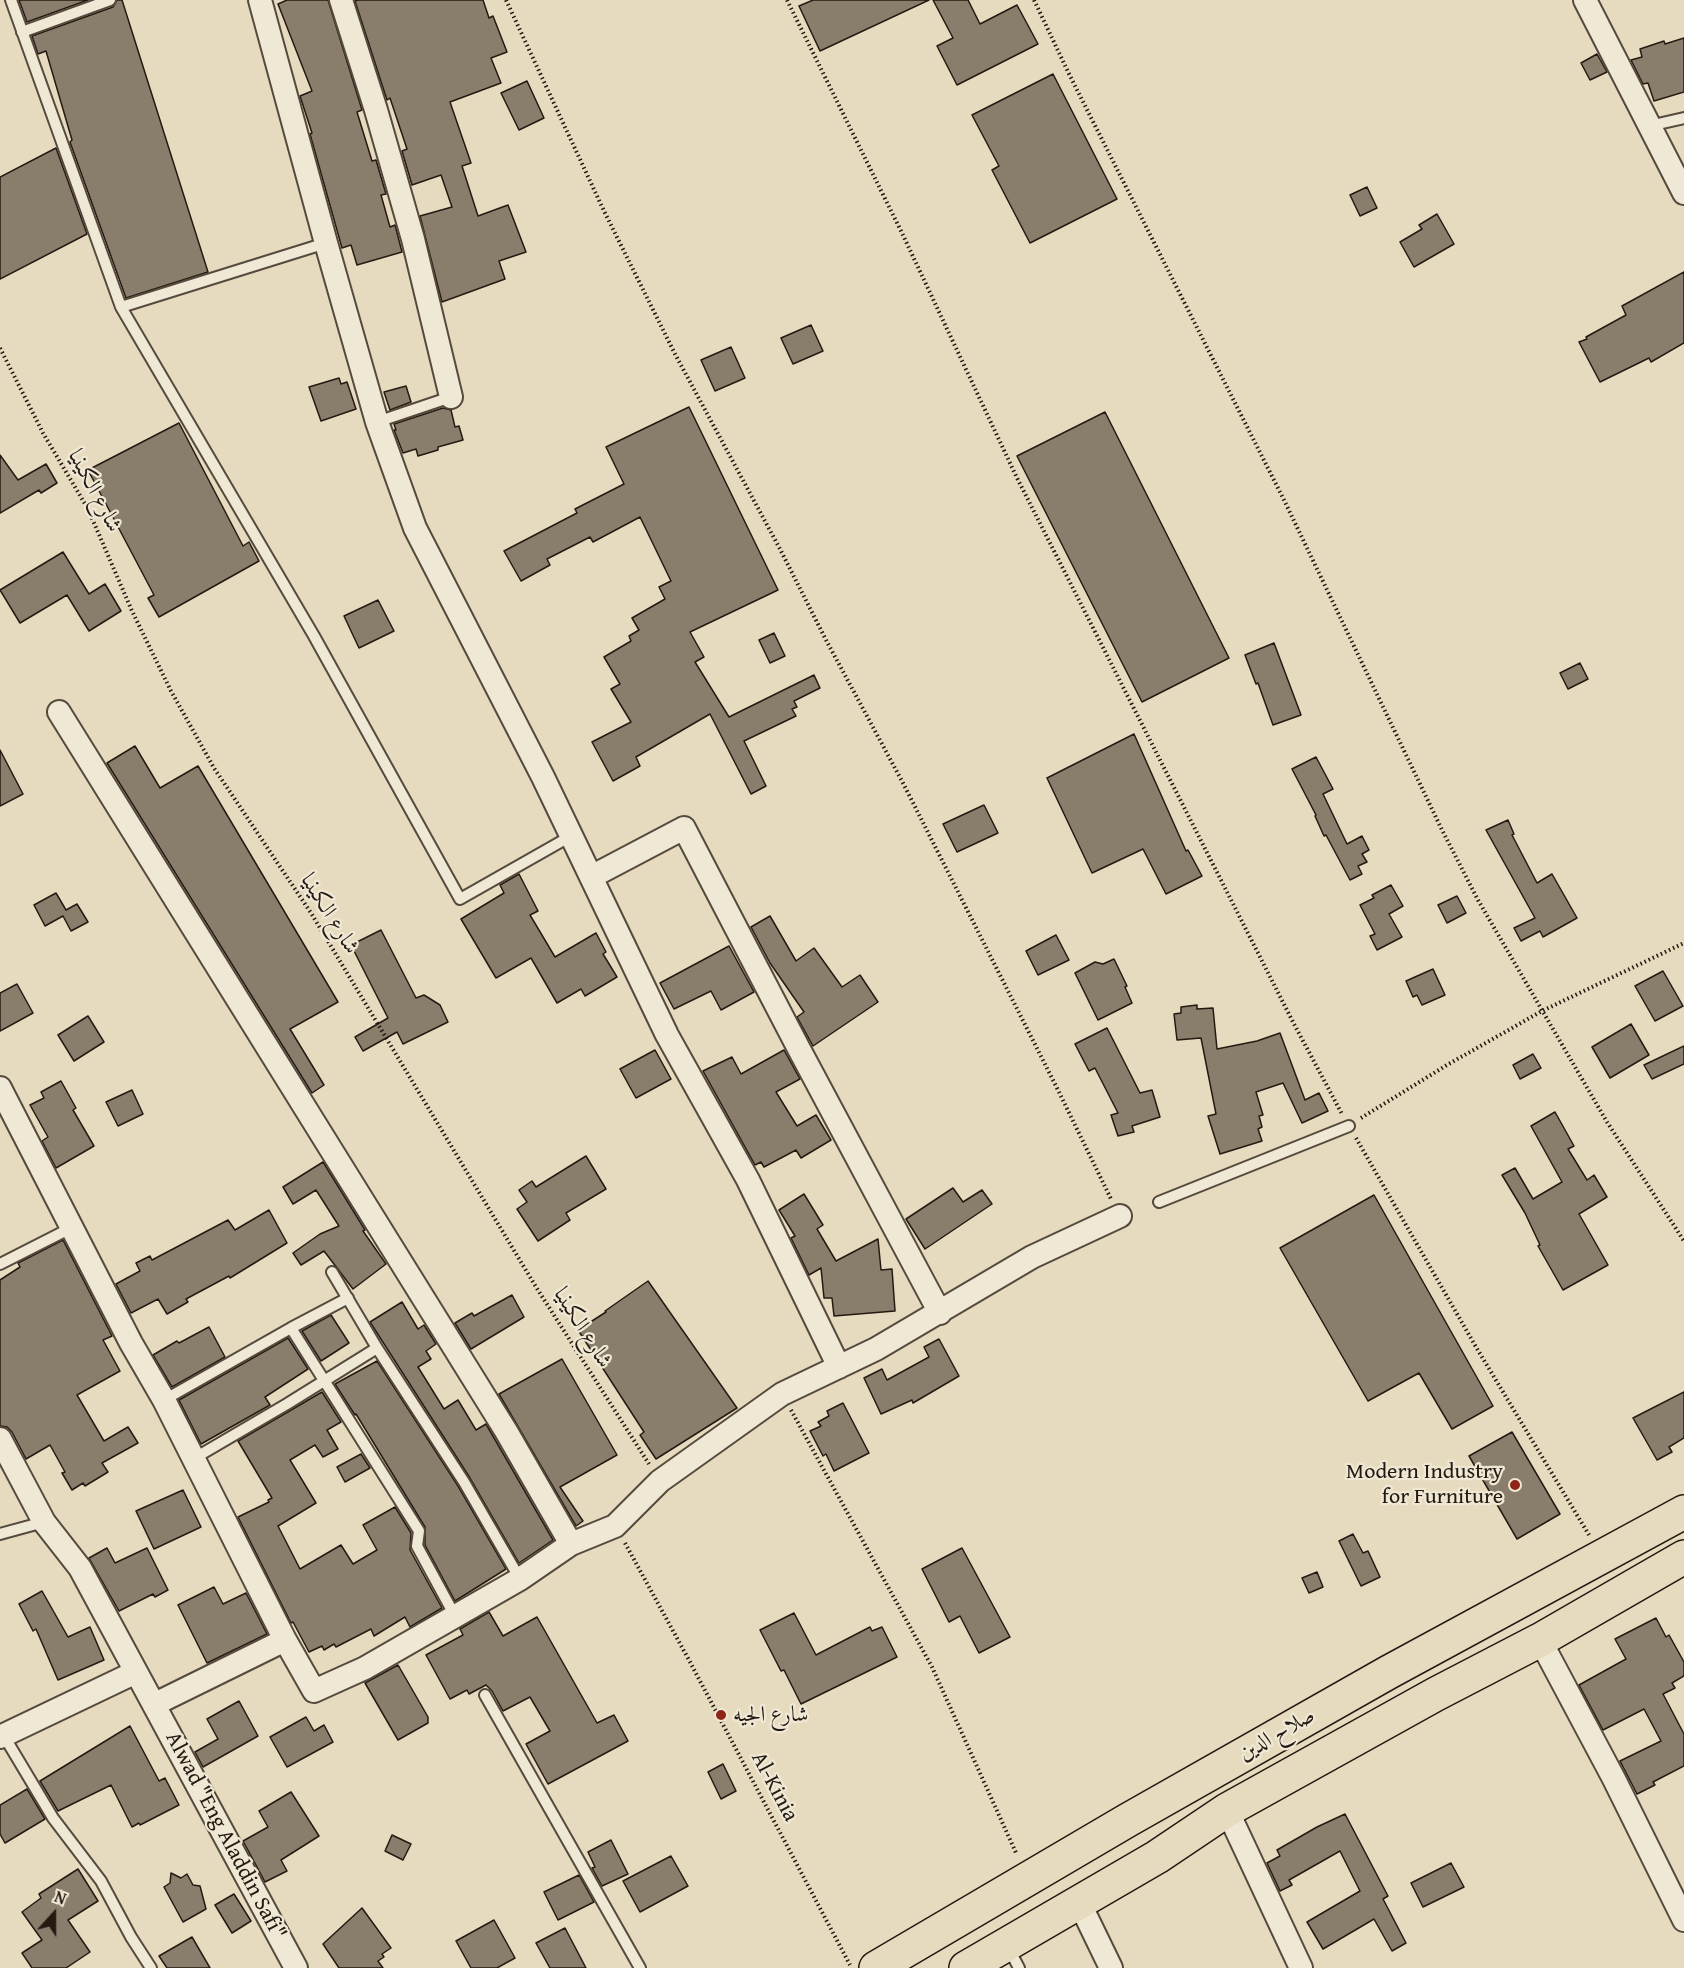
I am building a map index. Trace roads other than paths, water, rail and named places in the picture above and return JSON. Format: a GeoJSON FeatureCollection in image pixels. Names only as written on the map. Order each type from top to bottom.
{"type":"FeatureCollection","features":[{"type":"Feature","properties":{"kind":"highway","name":"صلاح الدين"},"geometry":{"type":"LineString","coordinates":[[876,1968],[1389,1672],[1684,1512]]}},
{"type":"Feature","properties":{"kind":"highway","name":"صلاح الدين"},"geometry":{"type":"LineString","coordinates":[[966,1968],[1013,1956],[1079,1902],[1157,1857],[1227,1810],[1436,1694],[1540,1640],[1684,1557]]}},
{"type":"Feature","properties":{"kind":"highway"},"geometry":{"type":"LineString","coordinates":[[1142,1813],[1136,1822],[1137,1833],[1145,1839],[1157,1857]]}},
{"type":"Feature","properties":{"kind":"street"},"geometry":{"type":"LineString","coordinates":[[260,0],[377,422],[415,528],[475,642],[667,1035],[748,1180],[838,1367]]}},
{"type":"Feature","properties":{"kind":"street"},"geometry":{"type":"LineString","coordinates":[[341,0],[376,110],[412,239],[451,397]]}},
{"type":"Feature","properties":{"kind":"street"},"geometry":{"type":"LineString","coordinates":[[1584,0],[1684,193]]}},
{"type":"Feature","properties":{"kind":"street"},"geometry":{"type":"LineString","coordinates":[[59,712],[506,1431],[571,1544]]}},
{"type":"Feature","properties":{"kind":"street"},"geometry":{"type":"LineString","coordinates":[[591,878],[684,828],[940,1313]]}},
{"type":"Feature","properties":{"kind":"street"},"geometry":{"type":"LineString","coordinates":[[0,1088],[130,1344],[164,1400],[285,1641],[314,1691],[365,1668],[520,1579],[571,1544],[615,1526],[660,1481],[782,1394],[876,1349],[1032,1257],[1120,1216]]}},
{"type":"Feature","properties":{"kind":"street","name":"Alwad \"Eng Aladdin Safi\""},"geometry":{"type":"LineString","coordinates":[[0,1439],[44,1522],[80,1568],[296,1968]]}},
{"type":"Feature","properties":{"kind":"street"},"geometry":{"type":"LineString","coordinates":[[1540,1640],[1614,1779],[1684,1920]]}},
{"type":"Feature","properties":{"kind":"street"},"geometry":{"type":"LineString","coordinates":[[155,1704],[285,1641]]}},
{"type":"Feature","properties":{"kind":"street"},"geometry":{"type":"LineString","coordinates":[[2,1736],[136,1672]]}},
{"type":"Feature","properties":{"kind":"street"},"geometry":{"type":"LineString","coordinates":[[1227,1810],[1301,1968]]}},
{"type":"Feature","properties":{"kind":"street"},"geometry":{"type":"LineString","coordinates":[[1079,1902],[1111,1968]]}},
{"type":"Feature","properties":{"kind":"lane"},"geometry":{"type":"LineString","coordinates":[[11,0],[122,306],[314,636],[459,899],[571,836]]}},
{"type":"Feature","properties":{"kind":"lane"},"geometry":{"type":"LineString","coordinates":[[22,32],[110,0]]}},
{"type":"Feature","properties":{"kind":"lane"},"geometry":{"type":"LineString","coordinates":[[1649,126],[1684,118]]}},
{"type":"Feature","properties":{"kind":"lane"},"geometry":{"type":"LineString","coordinates":[[122,306],[326,243]]}},
{"type":"Feature","properties":{"kind":"lane"},"geometry":{"type":"LineString","coordinates":[[377,422],[451,397]]}},
{"type":"Feature","properties":{"kind":"lane"},"geometry":{"type":"LineString","coordinates":[[1159,1202],[1349,1126]]}},
{"type":"Feature","properties":{"kind":"lane"},"geometry":{"type":"LineString","coordinates":[[0,1264],[71,1228]]}},
{"type":"Feature","properties":{"kind":"lane"},"geometry":{"type":"LineString","coordinates":[[332,1272],[377,1348],[464,1482],[520,1579]]}},
{"type":"Feature","properties":{"kind":"lane"},"geometry":{"type":"LineString","coordinates":[[164,1400],[348,1298]]}},
{"type":"Feature","properties":{"kind":"lane"},"geometry":{"type":"LineString","coordinates":[[291,1328],[419,1532],[417,1546],[455,1616]]}},
{"type":"Feature","properties":{"kind":"lane"},"geometry":{"type":"LineString","coordinates":[[193,1459],[377,1348]]}},
{"type":"Feature","properties":{"kind":"lane"},"geometry":{"type":"LineString","coordinates":[[0,1534],[44,1522]]}},
{"type":"Feature","properties":{"kind":"lane"},"geometry":{"type":"LineString","coordinates":[[485,1695],[640,1968]]}},
{"type":"Feature","properties":{"kind":"lane"},"geometry":{"type":"LineString","coordinates":[[2,1736],[53,1818],[101,1881],[131,1937],[151,1968]]}},
{"type":"Feature","properties":{"kind":"place","name":"Modern Industry for Furniture"},"geometry":{"type":"Point","coordinates":[1515,1485]}},
{"type":"Feature","properties":{"kind":"place","name":"شارع الجيه"},"geometry":{"type":"Point","coordinates":[721,1715]}}]}
